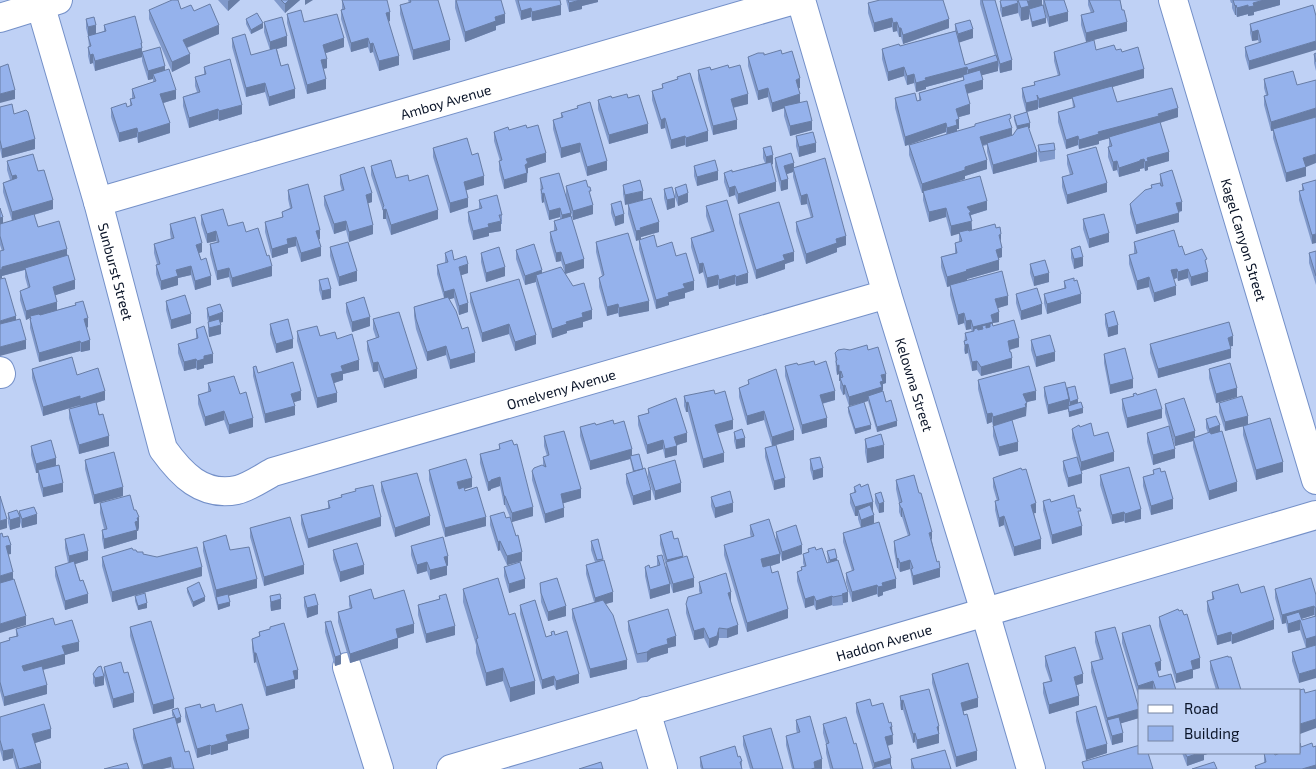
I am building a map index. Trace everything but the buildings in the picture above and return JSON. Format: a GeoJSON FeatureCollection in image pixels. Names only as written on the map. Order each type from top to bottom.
{"type":"FeatureCollection","features":[{"type":"Feature","properties":{"kind":"street","name":"Amboy Avenue"},"geometry":{"type":"LineString","coordinates":[[98,202],[794,0]]}},
{"type":"Feature","properties":{"kind":"street","name":"Kelowna Street"},"geometry":{"type":"LineString","coordinates":[[801,0],[887,294],[985,612],[1031,769]]}},
{"type":"Feature","properties":{"kind":"street","name":"Kagel Canyon Street"},"geometry":{"type":"LineString","coordinates":[[1173,0],[1316,480]]}},
{"type":"Feature","properties":{"kind":"street","name":"Sunburst Street"},"geometry":{"type":"LineString","coordinates":[[50,3],[98,202],[162,448],[178,470],[196,484],[218,491],[238,490]]}},
{"type":"Feature","properties":{"kind":"street"},"geometry":{"type":"LineString","coordinates":[[0,18],[50,3]]}},
{"type":"Feature","properties":{"kind":"street","name":"Omelveny Avenue"},"geometry":{"type":"LineString","coordinates":[[238,490],[273,472],[887,294]]}},
{"type":"Feature","properties":{"kind":"street","name":"Haddon Avenue"},"geometry":{"type":"LineString","coordinates":[[451,769],[1316,515]]}},
{"type":"Feature","properties":{"kind":"street"},"geometry":{"type":"LineString","coordinates":[[347,667],[379,769]]}},
{"type":"Feature","properties":{"kind":"street"},"geometry":{"type":"LineString","coordinates":[[646,712],[663,769]]}}]}
